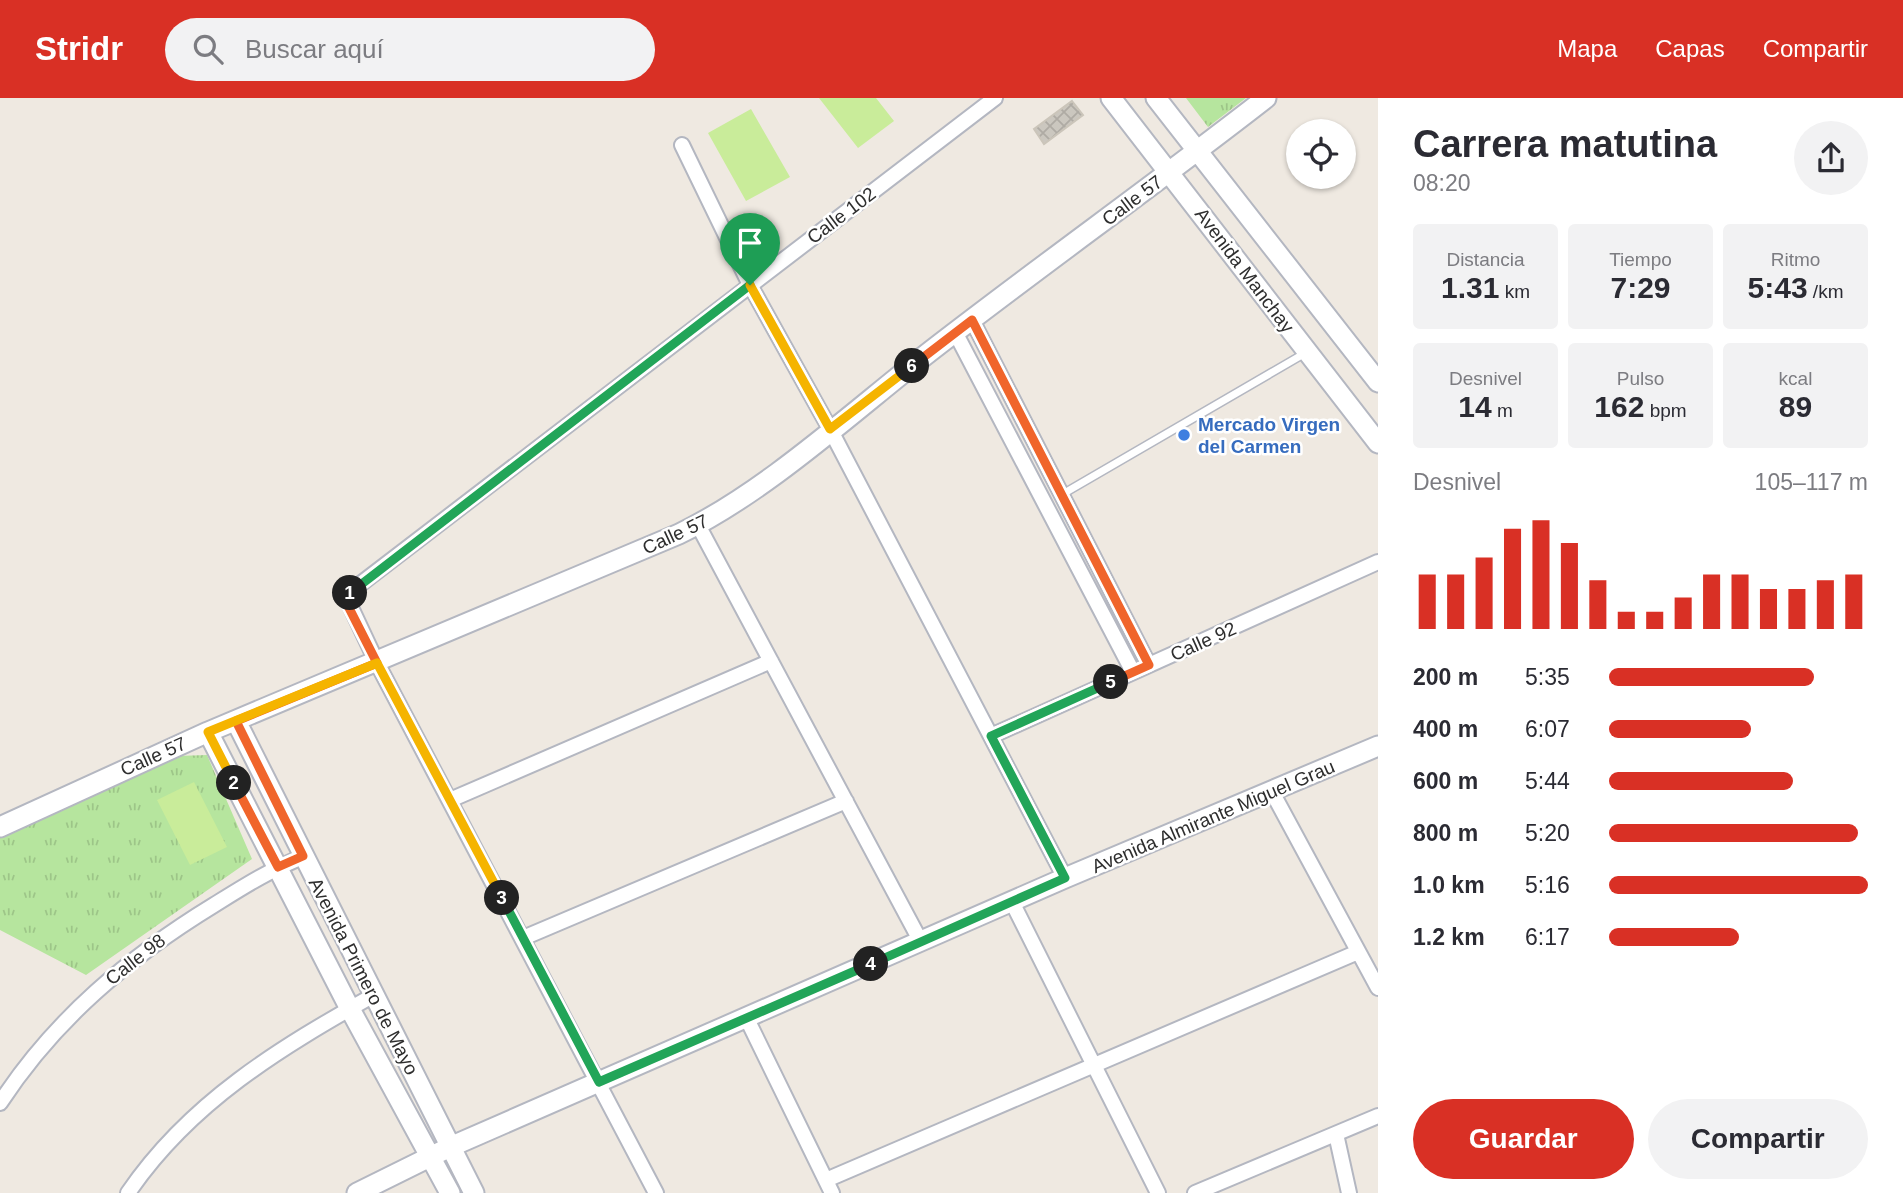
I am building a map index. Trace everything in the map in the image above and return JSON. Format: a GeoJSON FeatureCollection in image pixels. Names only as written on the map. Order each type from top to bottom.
{"type":"FeatureCollection","features":[{"type":"Feature","properties":{"kind":"street","name":"Calle 102"},"geometry":{"type":"LineString","coordinates":[[656,1193],[377,663],[348,606],[350,592],[995,98]]}},
{"type":"Feature","properties":{"kind":"street","name":"Avenida Manchay"},"geometry":{"type":"LineString","coordinates":[[1111,98],[1378,443]]}},
{"type":"Feature","properties":{"kind":"street","name":"Avenida Manchay"},"geometry":{"type":"LineString","coordinates":[[1156,98],[1378,382]]}},
{"type":"Feature","properties":{"kind":"street","name":"Calle 57"},"geometry":{"type":"LineString","coordinates":[[0,827],[208,732],[377,663],[698,524],[742,498],[1266,98]]}},
{"type":"Feature","properties":{"kind":"street"},"geometry":{"type":"LineString","coordinates":[[682,145],[750,285],[830,429],[1065,878]]}},
{"type":"Feature","properties":{"kind":"street"},"geometry":{"type":"LineString","coordinates":[[972,320],[1149,665]]}},
{"type":"Feature","properties":{"kind":"street"},"geometry":{"type":"LineString","coordinates":[[956,332],[1133,672]]}},
{"type":"Feature","properties":{"kind":"street"},"geometry":{"type":"LineString","coordinates":[[698,524],[921,942]]}},
{"type":"Feature","properties":{"kind":"street","name":"Calle 92"},"geometry":{"type":"LineString","coordinates":[[991,736],[1378,562]]}},
{"type":"Feature","properties":{"kind":"street"},"geometry":{"type":"LineString","coordinates":[[450,800],[771,661]]}},
{"type":"Feature","properties":{"kind":"street","name":"Avenida Primero de Mayo"},"geometry":{"type":"LineString","coordinates":[[236,721],[474,1193]]}},
{"type":"Feature","properties":{"kind":"street","name":"Avenida Primero de Mayo"},"geometry":{"type":"LineString","coordinates":[[208,732],[350,1009],[450,1193]]}},
{"type":"Feature","properties":{"kind":"street","name":"Avenida Almirante Miguel Grau"},"geometry":{"type":"LineString","coordinates":[[357,1193],[450,1146],[747,1019],[1065,878],[1378,746]]}},
{"type":"Feature","properties":{"kind":"street"},"geometry":{"type":"LineString","coordinates":[[1271,790],[1378,988]]}},
{"type":"Feature","properties":{"kind":"street"},"geometry":{"type":"LineString","coordinates":[[523,938],[846,801]]}},
{"type":"Feature","properties":{"kind":"street","name":"Calle 98"},"geometry":{"type":"LineString","coordinates":[[0,1103],[46,1040],[110,977],[181,925],[278,867],[303,856]]}},
{"type":"Feature","properties":{"kind":"street"},"geometry":{"type":"LineString","coordinates":[[1012,902],[1158,1193]]}},
{"type":"Feature","properties":{"kind":"street"},"geometry":{"type":"LineString","coordinates":[[747,1019],[829,1186],[1095,1065],[1358,952]]}},
{"type":"Feature","properties":{"kind":"street"},"geometry":{"type":"LineString","coordinates":[[128,1193],[159,1150],[209,1102],[279,1049],[374,995]]}},
{"type":"Feature","properties":{"kind":"street"},"geometry":{"type":"LineString","coordinates":[[1195,1193],[1378,1116]]}},
{"type":"Feature","properties":{"kind":"street"},"geometry":{"type":"LineString","coordinates":[[1336,1134],[1349,1193]]}},
{"type":"Feature","properties":{"kind":"lane"},"geometry":{"type":"LineString","coordinates":[[1061,495],[1307,352]]}},
{"type":"Feature","properties":{"kind":"green space"},"geometry":{"type":"Polygon","coordinates":[[[819,98],[876,98],[894,121],[858,148],[819,98]]]}},
{"type":"Feature","properties":{"kind":"green space"},"geometry":{"type":"Polygon","coordinates":[[[1186,98],[1246,98],[1208,127],[1186,98]]]}},
{"type":"Feature","properties":{"kind":"green space"},"geometry":{"type":"Polygon","coordinates":[[[751,109],[790,177],[746,201],[708,133],[751,109]]]}},
{"type":"Feature","properties":{"kind":"green space"},"geometry":{"type":"Polygon","coordinates":[[[207,755],[252,859],[86,975],[0,930],[0,836],[177,756],[207,755]]]}},
{"type":"Feature","properties":{"kind":"green space"},"geometry":{"type":"Polygon","coordinates":[[[194,782],[227,847],[190,865],[157,800],[194,782]]]}},
{"type":"Feature","properties":{"kind":"building"},"geometry":{"type":"Polygon","coordinates":[[[1072,101],[1083,115],[1044,144],[1034,129],[1072,101]]]}},
{"type":"Feature","properties":{"kind":"place","name":"Mercado Virgen del Carmen"},"geometry":{"type":"Point","coordinates":[1184,435]}},
{"type":"Feature","properties":{"kind":"route"},"geometry":{"type":"LineString","coordinates":[[750,285],[350,592],[347,598],[348,606],[377,663],[236,721],[303,856],[278,867],[208,732],[377,663],[599,1082],[1065,878],[991,736],[1149,665],[972,320],[830,429],[750,285]]}}]}
